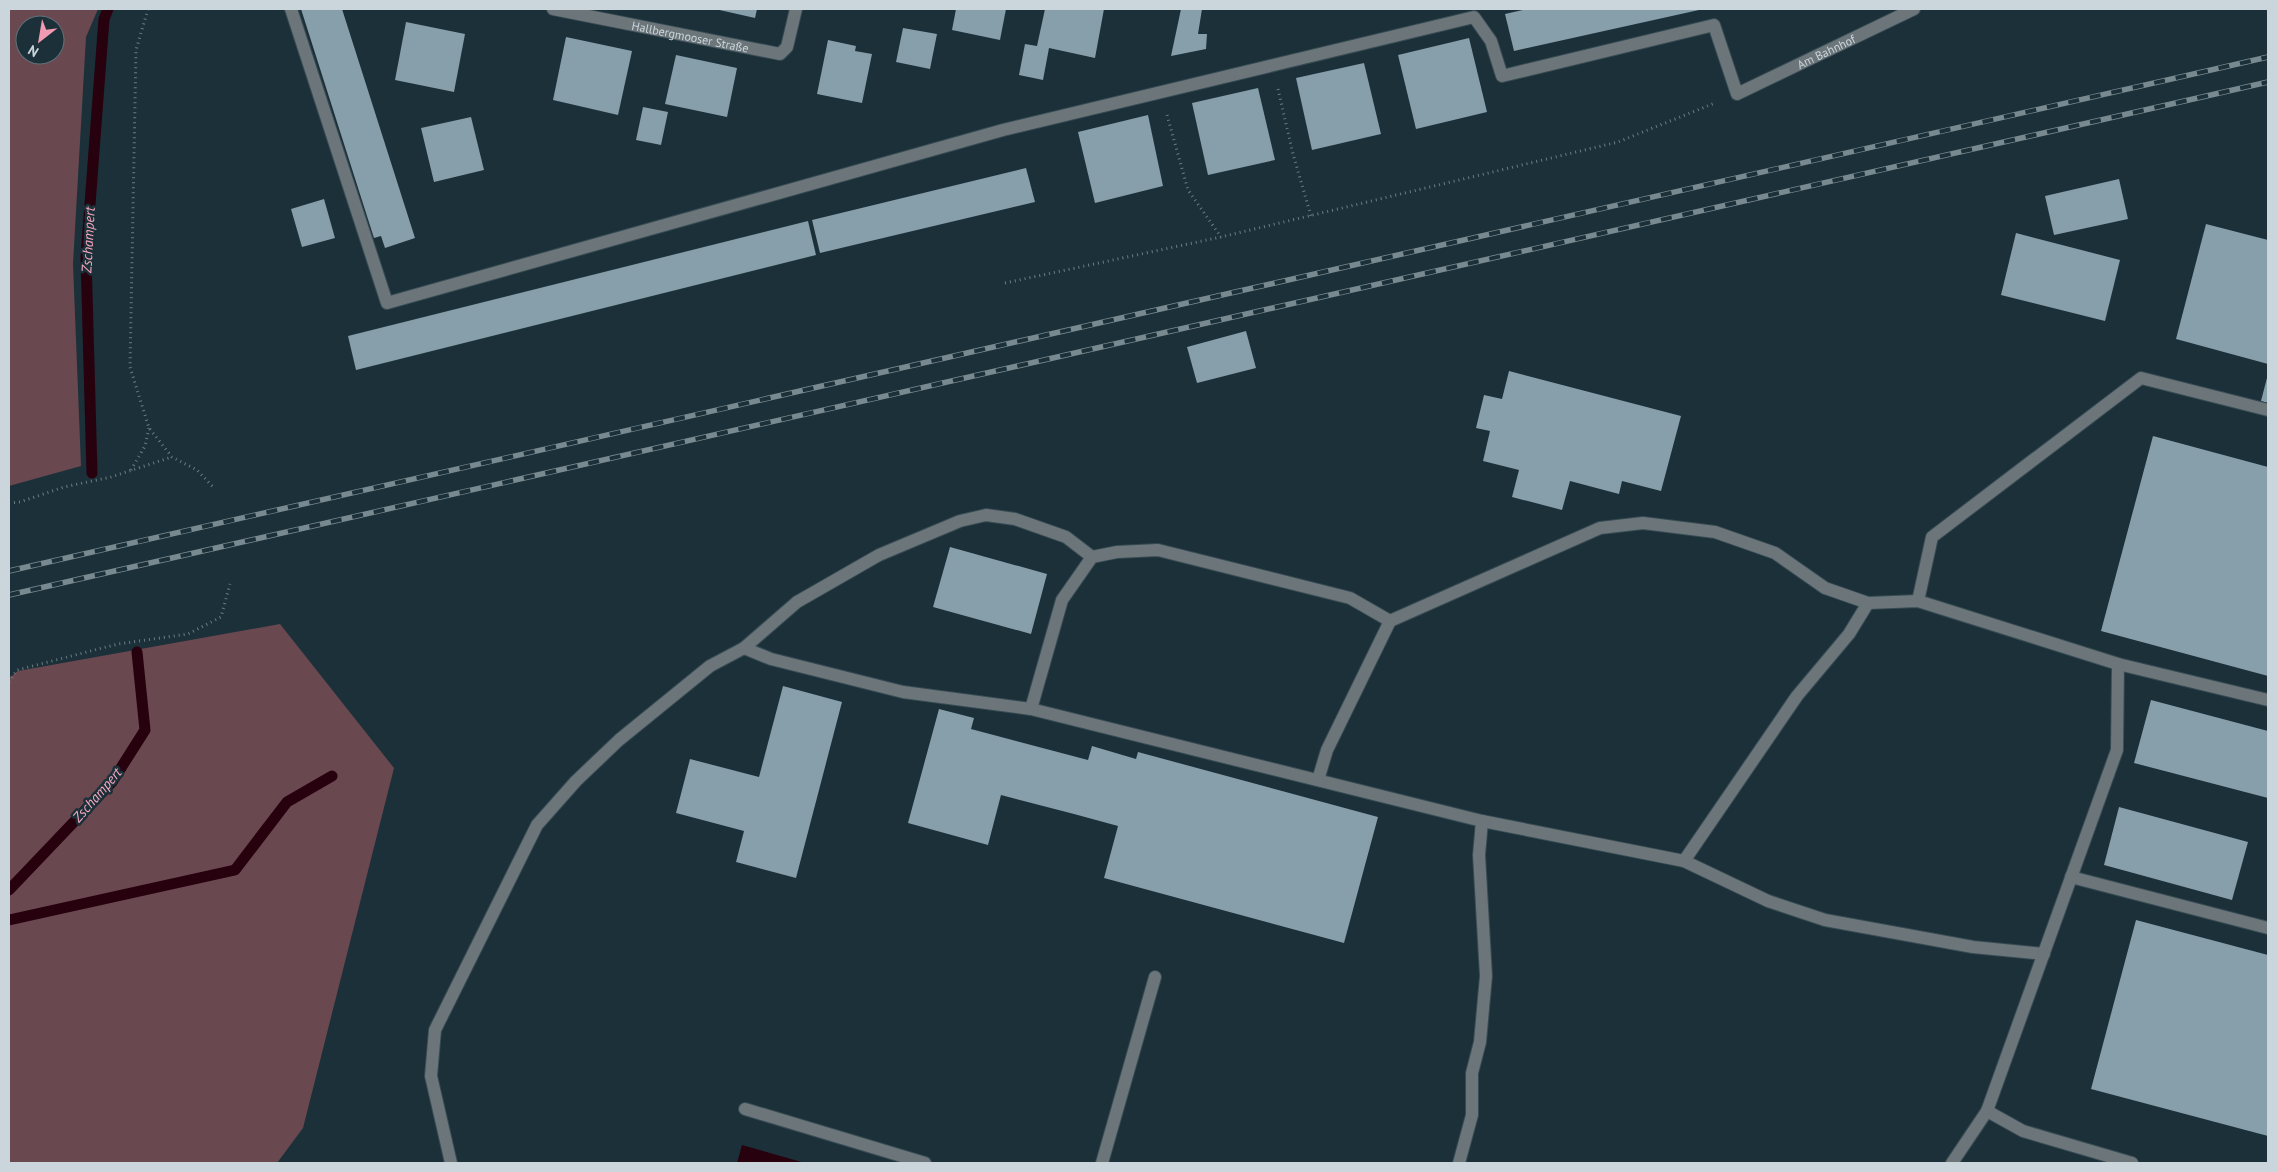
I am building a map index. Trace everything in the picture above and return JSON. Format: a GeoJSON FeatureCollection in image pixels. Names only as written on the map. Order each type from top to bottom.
{"type":"FeatureCollection","features":[{"type":"Feature","properties":{"kind":"street"},"geometry":{"type":"LineString","coordinates":[[291,9],[387,303],[1004,130],[1474,17],[1491,41],[1502,76],[1714,25],[1737,94]]}},
{"type":"Feature","properties":{"kind":"street","name":"Hallbergmooser Straße"},"geometry":{"type":"LineString","coordinates":[[553,9],[780,54],[787,47],[796,9]]}},
{"type":"Feature","properties":{"kind":"street","name":"Am Bahnhof"},"geometry":{"type":"LineString","coordinates":[[1737,94],[1914,9]]}},
{"type":"Feature","properties":{"kind":"street"},"geometry":{"type":"LineString","coordinates":[[1918,601],[1932,537],[2140,378],[2268,410]]}},
{"type":"Feature","properties":{"kind":"street"},"geometry":{"type":"LineString","coordinates":[[451,1163],[431,1076],[435,1030],[537,825],[576,781],[619,740],[710,666],[744,648],[797,602],[879,554],[960,520],[986,515],[1015,519],[1066,537],[1092,556],[1117,552],[1158,550],[1350,598],[1390,621]]}},
{"type":"Feature","properties":{"kind":"street"},"geometry":{"type":"LineString","coordinates":[[1318,780],[1327,750],[1390,621],[1600,528],[1643,523],[1715,532],[1775,553],[1825,588],[1868,603],[1918,601],[2118,664],[2268,700]]}},
{"type":"Feature","properties":{"kind":"street"},"geometry":{"type":"LineString","coordinates":[[1030,708],[1062,600],[1092,556]]}},
{"type":"Feature","properties":{"kind":"street"},"geometry":{"type":"LineString","coordinates":[[1684,862],[1798,696],[1849,634],[1868,603]]}},
{"type":"Feature","properties":{"kind":"street"},"geometry":{"type":"LineString","coordinates":[[744,648],[771,659],[903,692],[1030,708],[1482,821],[1684,862],[1768,901],[1825,920],[1973,947],[2044,954]]}},
{"type":"Feature","properties":{"kind":"street"},"geometry":{"type":"LineString","coordinates":[[1952,1163],[1987,1111],[2117,750],[2118,664]]}},
{"type":"Feature","properties":{"kind":"street"},"geometry":{"type":"LineString","coordinates":[[1458,1163],[1472,1115],[1472,1073],[1480,1042],[1486,976],[1480,855],[1482,821]]}},
{"type":"Feature","properties":{"kind":"street"},"geometry":{"type":"LineString","coordinates":[[2071,877],[2268,928]]}},
{"type":"Feature","properties":{"kind":"street"},"geometry":{"type":"LineString","coordinates":[[1102,1163],[1155,977]]}},
{"type":"Feature","properties":{"kind":"street"},"geometry":{"type":"LineString","coordinates":[[745,1108],[925,1163]]}},
{"type":"Feature","properties":{"kind":"street"},"geometry":{"type":"LineString","coordinates":[[1987,1111],[2023,1131],[2132,1163]]}},
{"type":"Feature","properties":{"kind":"path"},"geometry":{"type":"LineString","coordinates":[[148,9],[136,50],[130,368],[149,428],[172,457],[197,470],[214,488]]}},
{"type":"Feature","properties":{"kind":"path"},"geometry":{"type":"LineString","coordinates":[[1273,66],[1292,154],[1311,216]]}},
{"type":"Feature","properties":{"kind":"path"},"geometry":{"type":"LineString","coordinates":[[1161,93],[1188,190],[1221,237]]}},
{"type":"Feature","properties":{"kind":"path"},"geometry":{"type":"LineString","coordinates":[[1005,283],[1221,237],[1618,142],[1737,94]]}},
{"type":"Feature","properties":{"kind":"path"},"geometry":{"type":"LineString","coordinates":[[131,471],[145,446],[149,428]]}},
{"type":"Feature","properties":{"kind":"path"},"geometry":{"type":"LineString","coordinates":[[9,503],[20,502],[64,487],[131,471],[172,457]]}},
{"type":"Feature","properties":{"kind":"path"},"geometry":{"type":"LineString","coordinates":[[9,682],[17,670],[118,644],[188,634],[221,617],[230,584]]}},
{"type":"Feature","properties":{"kind":"shaded area"},"geometry":{"type":"Polygon","coordinates":[[[9,9],[98,9],[86,37],[73,264],[81,466],[9,486],[9,9]]]}},
{"type":"Feature","properties":{"kind":"shaded area"},"geometry":{"type":"Polygon","coordinates":[[[280,624],[394,768],[303,1128],[277,1163],[9,1163],[9,678],[18,671],[280,624]]]}},
{"type":"Feature","properties":{"kind":"shaded area"},"geometry":{"type":"Polygon","coordinates":[[[742,1145],[805,1163],[737,1163],[742,1145]]]}},
{"type":"Feature","properties":{"kind":"building"},"geometry":{"type":"Polygon","coordinates":[[[301,9],[342,9],[415,238],[385,248],[381,236],[374,238],[301,9]]]}},
{"type":"Feature","properties":{"kind":"building"},"geometry":{"type":"Polygon","coordinates":[[[715,9],[757,9],[755,18],[715,9]]]}},
{"type":"Feature","properties":{"kind":"building"},"geometry":{"type":"Polygon","coordinates":[[[956,9],[1006,9],[1000,40],[952,30],[956,9]]]}},
{"type":"Feature","properties":{"kind":"building"},"geometry":{"type":"Polygon","coordinates":[[[1045,9],[1104,9],[1095,58],[1049,48],[1043,80],[1019,75],[1025,44],[1037,46],[1045,9]]]}},
{"type":"Feature","properties":{"kind":"building"},"geometry":{"type":"Polygon","coordinates":[[[1181,9],[1202,9],[1198,34],[1207,34],[1206,49],[1171,56],[1181,9]]]}},
{"type":"Feature","properties":{"kind":"building"},"geometry":{"type":"Polygon","coordinates":[[[1527,9],[1699,10],[1514,51],[1505,14],[1527,9]]]}},
{"type":"Feature","properties":{"kind":"building"},"geometry":{"type":"Polygon","coordinates":[[[406,22],[465,34],[454,92],[395,80],[406,22]]]}},
{"type":"Feature","properties":{"kind":"building"},"geometry":{"type":"Polygon","coordinates":[[[903,28],[937,34],[930,69],[896,62],[903,28]]]}},
{"type":"Feature","properties":{"kind":"building"},"geometry":{"type":"Polygon","coordinates":[[[566,37],[632,51],[618,115],[553,100],[566,37]]]}},
{"type":"Feature","properties":{"kind":"building"},"geometry":{"type":"Polygon","coordinates":[[[1469,38],[1487,112],[1416,129],[1398,55],[1469,38]]]}},
{"type":"Feature","properties":{"kind":"building"},"geometry":{"type":"Polygon","coordinates":[[[828,40],[856,46],[855,51],[872,54],[862,103],[817,94],[828,40]]]}},
{"type":"Feature","properties":{"kind":"building"},"geometry":{"type":"Polygon","coordinates":[[[676,55],[737,68],[727,117],[665,104],[676,55]]]}},
{"type":"Feature","properties":{"kind":"building"},"geometry":{"type":"Polygon","coordinates":[[[1364,63],[1381,134],[1312,150],[1296,78],[1364,63]]]}},
{"type":"Feature","properties":{"kind":"building"},"geometry":{"type":"Polygon","coordinates":[[[1258,88],[1275,160],[1208,175],[1192,103],[1258,88]]]}},
{"type":"Feature","properties":{"kind":"building"},"geometry":{"type":"Polygon","coordinates":[[[643,107],[668,112],[661,145],[636,140],[643,107]]]}},
{"type":"Feature","properties":{"kind":"building"},"geometry":{"type":"Polygon","coordinates":[[[1148,115],[1163,186],[1095,203],[1078,132],[1148,115]]]}},
{"type":"Feature","properties":{"kind":"building"},"geometry":{"type":"Polygon","coordinates":[[[471,117],[484,170],[434,182],[421,128],[471,117]]]}},
{"type":"Feature","properties":{"kind":"building"},"geometry":{"type":"Polygon","coordinates":[[[1026,168],[1035,202],[820,253],[812,220],[1026,168]]]}},
{"type":"Feature","properties":{"kind":"building"},"geometry":{"type":"Polygon","coordinates":[[[2119,179],[2128,219],[2054,235],[2045,196],[2119,179]]]}},
{"type":"Feature","properties":{"kind":"building"},"geometry":{"type":"Polygon","coordinates":[[[324,199],[335,238],[302,247],[291,209],[324,199]]]}},
{"type":"Feature","properties":{"kind":"building"},"geometry":{"type":"Polygon","coordinates":[[[808,221],[816,255],[356,370],[348,336],[808,221]]]}},
{"type":"Feature","properties":{"kind":"building"},"geometry":{"type":"Polygon","coordinates":[[[2206,224],[2268,240],[2268,364],[2176,339],[2206,224]]]}},
{"type":"Feature","properties":{"kind":"building"},"geometry":{"type":"Polygon","coordinates":[[[2016,233],[2120,260],[2105,321],[2001,295],[2016,233]]]}},
{"type":"Feature","properties":{"kind":"building"},"geometry":{"type":"Polygon","coordinates":[[[1246,331],[1256,368],[1197,383],[1187,347],[1246,331]]]}},
{"type":"Feature","properties":{"kind":"building"},"geometry":{"type":"Polygon","coordinates":[[[1509,371],[1681,416],[1661,491],[1622,481],[1619,494],[1570,481],[1562,510],[1512,497],[1519,470],[1483,461],[1490,431],[1476,428],[1484,395],[1502,399],[1509,371]]]}},
{"type":"Feature","properties":{"kind":"building"},"geometry":{"type":"Polygon","coordinates":[[[2268,374],[2268,403],[2261,401],[2268,374]]]}},
{"type":"Feature","properties":{"kind":"building"},"geometry":{"type":"Polygon","coordinates":[[[2153,436],[2268,467],[2268,676],[2101,631],[2153,436]]]}},
{"type":"Feature","properties":{"kind":"building"},"geometry":{"type":"Polygon","coordinates":[[[950,547],[1047,574],[1031,634],[933,607],[950,547]]]}},
{"type":"Feature","properties":{"kind":"building"},"geometry":{"type":"Polygon","coordinates":[[[783,686],[842,702],[796,878],[736,862],[744,831],[676,813],[690,759],[759,777],[783,686]]]}},
{"type":"Feature","properties":{"kind":"building"},"geometry":{"type":"Polygon","coordinates":[[[2151,700],[2268,731],[2268,798],[2134,763],[2151,700]]]}},
{"type":"Feature","properties":{"kind":"building"},"geometry":{"type":"Polygon","coordinates":[[[939,709],[974,718],[971,729],[1088,760],[1092,746],[1136,759],[1138,752],[1378,817],[1344,943],[1104,878],[1118,826],[1001,795],[988,845],[908,823],[939,709]]]}},
{"type":"Feature","properties":{"kind":"building"},"geometry":{"type":"Polygon","coordinates":[[[2119,807],[2248,842],[2232,900],[2104,865],[2119,807]]]}},
{"type":"Feature","properties":{"kind":"building"},"geometry":{"type":"Polygon","coordinates":[[[2136,920],[2268,955],[2268,1136],[2091,1089],[2136,920]]]}},
{"type":"Feature","properties":{"kind":"waterway","name":"Zschampert"},"geometry":{"type":"LineString","coordinates":[[92,473],[86,257],[104,19],[108,9]]}},
{"type":"Feature","properties":{"kind":"waterway","name":"Zschampert"},"geometry":{"type":"LineString","coordinates":[[9,890],[112,782],[145,730],[137,652]]}},
{"type":"Feature","properties":{"kind":"waterway"},"geometry":{"type":"LineString","coordinates":[[9,920],[235,870],[287,802],[332,776]]}},
{"type":"Feature","properties":{"kind":"railway"},"geometry":{"type":"LineString","coordinates":[[9,571],[2268,57]]}},
{"type":"Feature","properties":{"kind":"railway"},"geometry":{"type":"LineString","coordinates":[[9,595],[2268,82]]}}]}
